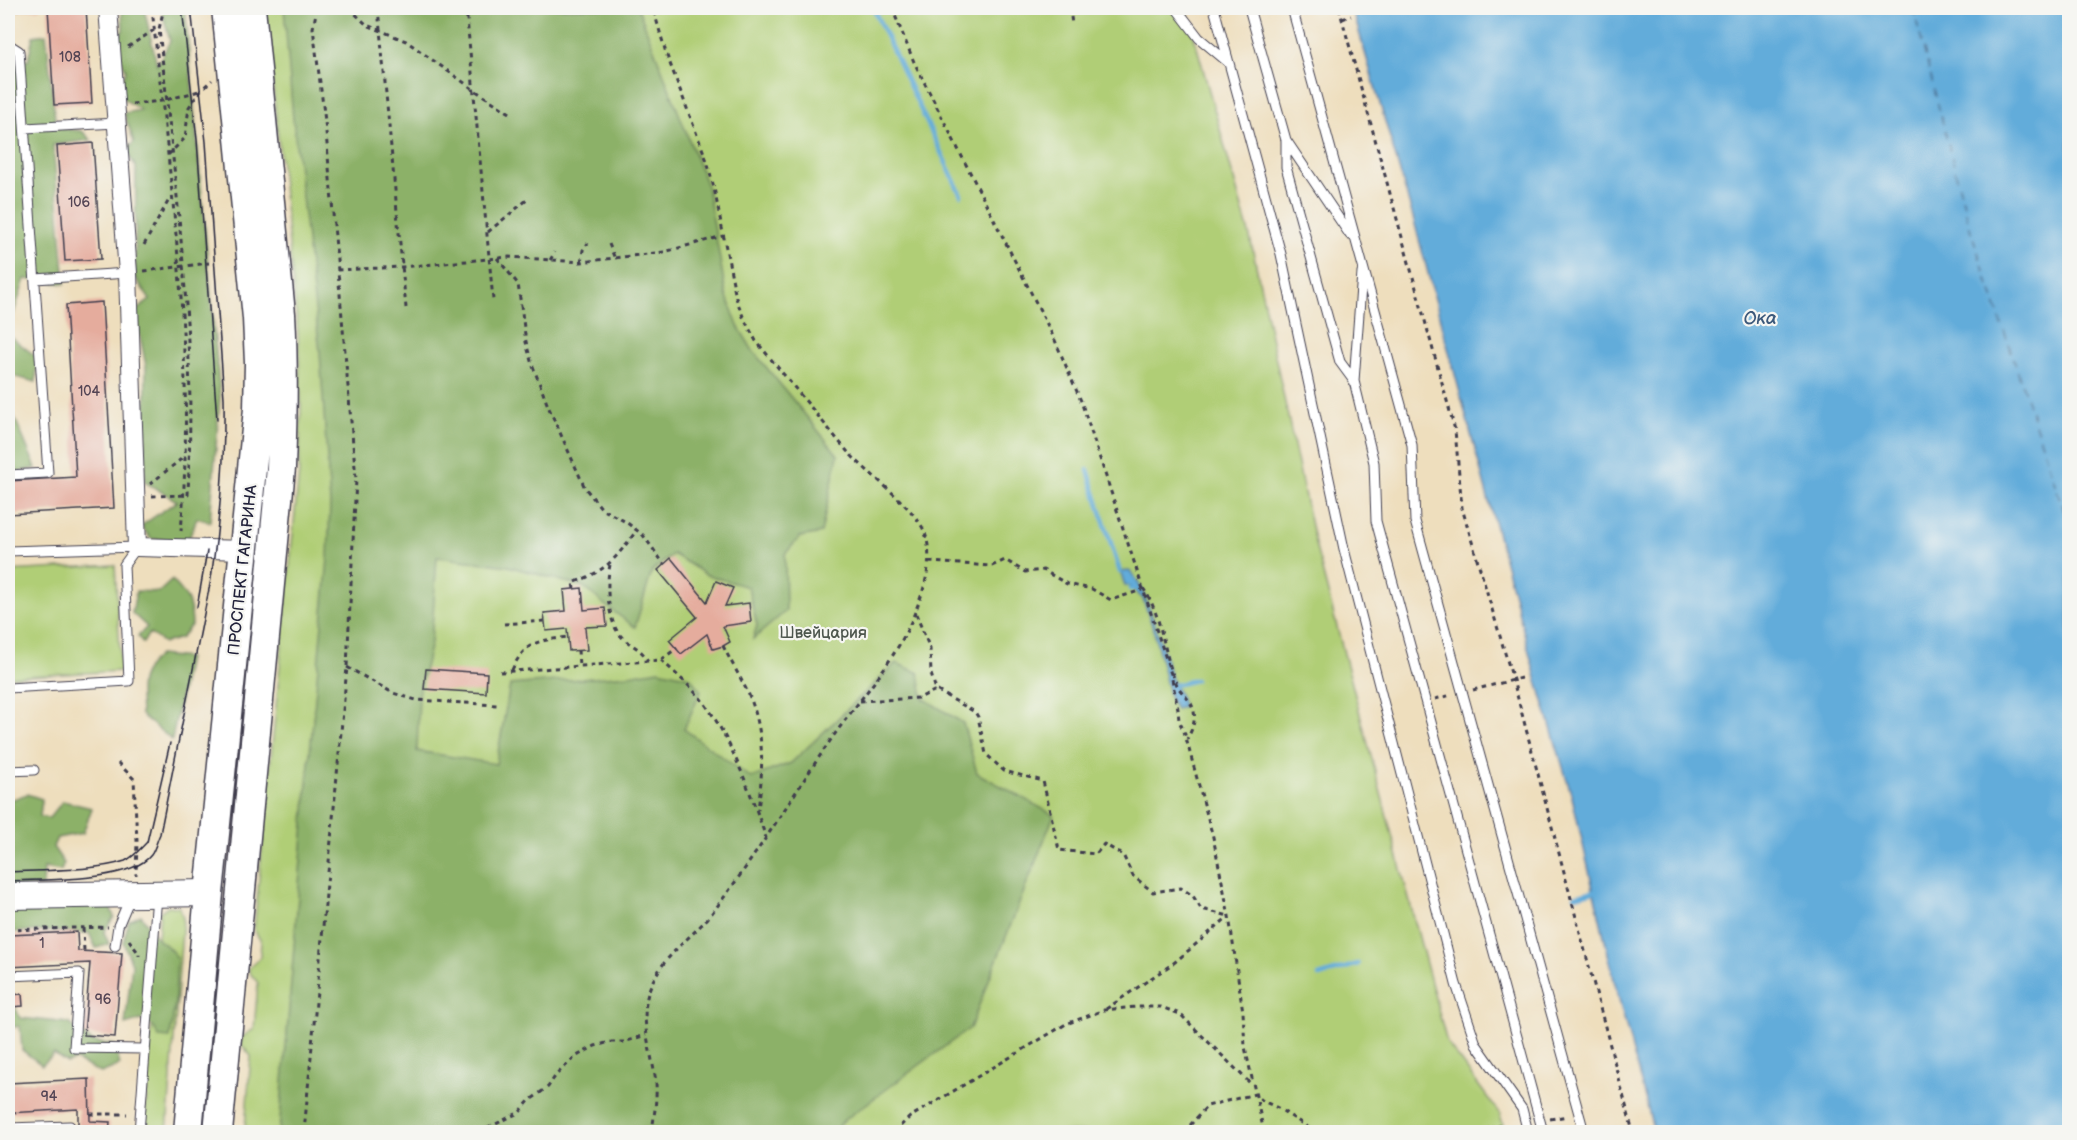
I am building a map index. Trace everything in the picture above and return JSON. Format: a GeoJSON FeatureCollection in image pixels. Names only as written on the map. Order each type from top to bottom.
{"type":"FeatureCollection","features":[{"type":"Feature","properties":{"kind":"main road","name":"ПРОСПЕКТ ГАГАРИНА"},"geometry":{"type":"LineString","coordinates":[[188,1132],[209,893],[258,409],[257,318],[226,8]]}},
{"type":"Feature","properties":{"kind":"main road","name":"ПРОСПЕКТ ГАГАРИНА"},"geometry":{"type":"LineString","coordinates":[[218,1132],[281,468],[283,416],[284,364],[281,314],[251,8]]}},
{"type":"Feature","properties":{"kind":"street"},"geometry":{"type":"LineString","coordinates":[[108,8],[128,273],[137,547],[245,550]]}},
{"type":"Feature","properties":{"kind":"street"},"geometry":{"type":"LineString","coordinates":[[8,896],[209,893]]}},
{"type":"Feature","properties":{"kind":"lane"},"geometry":{"type":"LineString","coordinates":[[1176,8],[1199,38],[1229,63]]}},
{"type":"Feature","properties":{"kind":"lane"},"geometry":{"type":"LineString","coordinates":[[1214,8],[1281,254],[1344,549],[1456,984],[1476,1044],[1522,1109],[1528,1132]]}},
{"type":"Feature","properties":{"kind":"lane"},"geometry":{"type":"LineString","coordinates":[[1249,8],[1286,140],[1286,166],[1340,362],[1354,381]]}},
{"type":"Feature","properties":{"kind":"lane"},"geometry":{"type":"LineString","coordinates":[[1292,8],[1412,445],[1415,521],[1584,1132]]}},
{"type":"Feature","properties":{"kind":"lane"},"geometry":{"type":"LineString","coordinates":[[8,44],[19,51],[48,473],[8,475]]}},
{"type":"Feature","properties":{"kind":"lane"},"geometry":{"type":"LineString","coordinates":[[25,128],[116,114]]}},
{"type":"Feature","properties":{"kind":"lane"},"geometry":{"type":"LineString","coordinates":[[1286,140],[1355,242]]}},
{"type":"Feature","properties":{"kind":"lane"},"geometry":{"type":"LineString","coordinates":[[1362,267],[1354,381],[1374,462],[1376,521],[1543,1132]]}},
{"type":"Feature","properties":{"kind":"lane"},"geometry":{"type":"LineString","coordinates":[[35,279],[128,273]]}},
{"type":"Feature","properties":{"kind":"lane"},"geometry":{"type":"LineString","coordinates":[[8,551],[137,547]]}},
{"type":"Feature","properties":{"kind":"lane"},"geometry":{"type":"LineString","coordinates":[[8,688],[129,681],[124,565],[137,547]]}},
{"type":"Feature","properties":{"kind":"lane"},"geometry":{"type":"LineString","coordinates":[[8,771],[34,770]]}},
{"type":"Feature","properties":{"kind":"lane"},"geometry":{"type":"LineString","coordinates":[[115,946],[118,926],[145,893]]}},
{"type":"Feature","properties":{"kind":"lane"},"geometry":{"type":"LineString","coordinates":[[139,1132],[144,1050],[145,893]]}},
{"type":"Feature","properties":{"kind":"lane"},"geometry":{"type":"LineString","coordinates":[[8,976],[79,973],[74,1048],[144,1050]]}},
{"type":"Feature","properties":{"kind":"lane"},"geometry":{"type":"LineString","coordinates":[[8,1128],[69,1126],[69,1132]]}},
{"type":"Feature","properties":{"kind":"path"},"geometry":{"type":"LineString","coordinates":[[135,497],[188,495],[189,344],[172,151],[152,8]]}},
{"type":"Feature","properties":{"kind":"path"},"geometry":{"type":"LineString","coordinates":[[164,8],[159,29],[171,197],[181,267],[184,339],[186,456],[181,539]]}},
{"type":"Feature","properties":{"kind":"path"},"geometry":{"type":"LineString","coordinates":[[304,1132],[347,667],[356,479],[325,121],[313,28],[317,8]]}},
{"type":"Feature","properties":{"kind":"path"},"geometry":{"type":"LineString","coordinates":[[349,8],[368,25],[406,40],[513,115]]}},
{"type":"Feature","properties":{"kind":"path"},"geometry":{"type":"LineString","coordinates":[[378,8],[406,308]]}},
{"type":"Feature","properties":{"kind":"path"},"geometry":{"type":"LineString","coordinates":[[466,8],[493,300]]}},
{"type":"Feature","properties":{"kind":"path"},"geometry":{"type":"LineString","coordinates":[[652,1132],[656,1082],[646,1035],[645,1007],[650,987],[669,955],[711,914],[901,642],[915,613],[929,562],[929,545],[921,526],[907,508],[848,451],[756,341],[744,319],[736,298],[707,161],[666,53],[653,8]]}},
{"type":"Feature","properties":{"kind":"path"},"geometry":{"type":"LineString","coordinates":[[892,8],[915,62],[1054,338],[1081,401],[1106,475],[1171,674],[1179,721],[1214,837],[1229,916],[1243,1012],[1245,1047],[1264,1132]]}},
{"type":"Feature","properties":{"kind":"path"},"geometry":{"type":"LineString","coordinates":[[1070,8],[1072,25]]}},
{"type":"Feature","properties":{"kind":"path"},"geometry":{"type":"LineString","coordinates":[[1339,8],[1455,430],[1462,508],[1513,680],[1633,1132]]}},
{"type":"Feature","properties":{"kind":"path"},"geometry":{"type":"LineString","coordinates":[[1342,19],[1351,16]]}},
{"type":"Feature","properties":{"kind":"path"},"geometry":{"type":"LineString","coordinates":[[112,57],[154,30]]}},
{"type":"Feature","properties":{"kind":"path"},"geometry":{"type":"LineString","coordinates":[[116,114],[201,90],[189,107],[185,138],[168,155]]}},
{"type":"Feature","properties":{"kind":"path"},"geometry":{"type":"LineString","coordinates":[[128,273],[171,197]]}},
{"type":"Feature","properties":{"kind":"path"},"geometry":{"type":"LineString","coordinates":[[487,233],[528,199]]}},
{"type":"Feature","properties":{"kind":"path"},"geometry":{"type":"LineString","coordinates":[[337,270],[525,257],[581,262],[664,252],[723,236]]}},
{"type":"Feature","properties":{"kind":"path"},"geometry":{"type":"LineString","coordinates":[[581,262],[583,250],[588,243]]}},
{"type":"Feature","properties":{"kind":"path"},"geometry":{"type":"LineString","coordinates":[[609,244],[615,259]]}},
{"type":"Feature","properties":{"kind":"path"},"geometry":{"type":"LineString","coordinates":[[550,260],[555,252]]}},
{"type":"Feature","properties":{"kind":"path"},"geometry":{"type":"LineString","coordinates":[[497,258],[518,284],[531,361],[548,406],[585,488],[602,509],[637,530],[664,564]]}},
{"type":"Feature","properties":{"kind":"path"},"geometry":{"type":"LineString","coordinates":[[128,273],[209,263]]}},
{"type":"Feature","properties":{"kind":"path"},"geometry":{"type":"LineString","coordinates":[[135,497],[186,456]]}},
{"type":"Feature","properties":{"kind":"path"},"geometry":{"type":"LineString","coordinates":[[574,589],[573,583],[610,565],[637,530]]}},
{"type":"Feature","properties":{"kind":"path"},"geometry":{"type":"LineString","coordinates":[[929,562],[992,566],[1005,560],[1025,572],[1043,570],[1067,584],[1092,589],[1111,600],[1142,590]]}},
{"type":"Feature","properties":{"kind":"path"},"geometry":{"type":"LineString","coordinates":[[610,565],[607,582],[613,624],[619,634],[643,652],[648,661]]}},
{"type":"Feature","properties":{"kind":"path"},"geometry":{"type":"LineString","coordinates":[[1140,584],[1146,593],[1160,630],[1178,686],[1193,708],[1192,730],[1186,741]]}},
{"type":"Feature","properties":{"kind":"path"},"geometry":{"type":"LineString","coordinates":[[915,613],[930,649],[931,674],[936,690],[975,712],[986,754],[1004,771],[1043,781],[1059,850],[1096,854],[1104,844],[1123,855],[1133,876],[1153,892],[1181,888],[1194,896],[1201,909],[1229,916]]}},
{"type":"Feature","properties":{"kind":"path"},"geometry":{"type":"LineString","coordinates":[[606,617],[612,616]]}},
{"type":"Feature","properties":{"kind":"path"},"geometry":{"type":"LineString","coordinates":[[504,624],[545,621]]}},
{"type":"Feature","properties":{"kind":"path"},"geometry":{"type":"LineString","coordinates":[[512,671],[523,651],[530,645],[568,637]]}},
{"type":"Feature","properties":{"kind":"path"},"geometry":{"type":"LineString","coordinates":[[723,645],[749,694],[758,723],[762,767],[757,812]]}},
{"type":"Feature","properties":{"kind":"path"},"geometry":{"type":"LineString","coordinates":[[500,672],[661,660],[676,648]]}},
{"type":"Feature","properties":{"kind":"path"},"geometry":{"type":"LineString","coordinates":[[578,650],[579,666]]}},
{"type":"Feature","properties":{"kind":"path"},"geometry":{"type":"LineString","coordinates":[[661,660],[700,698],[720,726],[766,838]]}},
{"type":"Feature","properties":{"kind":"path"},"geometry":{"type":"LineString","coordinates":[[347,667],[393,693],[416,700],[497,705]]}},
{"type":"Feature","properties":{"kind":"path"},"geometry":{"type":"LineString","coordinates":[[860,701],[919,698],[936,690]]}},
{"type":"Feature","properties":{"kind":"path"},"geometry":{"type":"LineString","coordinates":[[118,763],[134,779],[137,866],[145,893]]}},
{"type":"Feature","properties":{"kind":"path"},"geometry":{"type":"LineString","coordinates":[[894,1132],[910,1117],[1066,1024],[1104,1010],[1175,962],[1229,916]]}},
{"type":"Feature","properties":{"kind":"path"},"geometry":{"type":"LineString","coordinates":[[8,930],[118,926],[139,954],[138,966]]}},
{"type":"Feature","properties":{"kind":"path"},"geometry":{"type":"LineString","coordinates":[[83,927],[84,951]]}},
{"type":"Feature","properties":{"kind":"path"},"geometry":{"type":"LineString","coordinates":[[1104,1010],[1161,1007],[1180,1014],[1253,1087]]}},
{"type":"Feature","properties":{"kind":"path"},"geometry":{"type":"LineString","coordinates":[[480,1132],[520,1112],[529,1101],[548,1087],[556,1075],[575,1057],[595,1046],[610,1042],[624,1042],[646,1035]]}},
{"type":"Feature","properties":{"kind":"path"},"geometry":{"type":"LineString","coordinates":[[1185,1132],[1207,1106],[1255,1094]]}},
{"type":"Feature","properties":{"kind":"path"},"geometry":{"type":"LineString","coordinates":[[1255,1094],[1315,1132]]}},
{"type":"Feature","properties":{"kind":"path"},"geometry":{"type":"LineString","coordinates":[[126,1123],[128,1103]]}},
{"type":"Feature","properties":{"kind":"path"},"geometry":{"type":"LineString","coordinates":[[90,1114],[127,1114]]}},
{"type":"Feature","properties":{"kind":"path"},"geometry":{"type":"LineString","coordinates":[[1540,1121],[1579,1114]]}},
{"type":"Feature","properties":{"kind":"path"},"geometry":{"type":"LineString","coordinates":[[1471,1132],[1499,1126],[1528,1132]]}},
{"type":"Feature","properties":{"kind":"green space"},"geometry":{"type":"Polygon","coordinates":[[[122,8],[144,8],[157,65],[170,41],[161,8],[185,8],[220,396],[210,522],[197,518],[188,541],[151,539],[141,526],[177,501],[145,482],[146,366],[135,311],[150,300],[135,277],[136,167],[126,151],[134,142],[124,113],[140,110],[118,95],[126,70],[113,44],[123,30],[122,8]]]}},
{"type":"Feature","properties":{"kind":"green space","name":"Швейцария"},"geometry":{"type":"Polygon","coordinates":[[[265,8],[1186,8],[1250,237],[1314,540],[1447,1043],[1500,1114],[1505,1132],[238,1132],[245,1127],[251,1056],[241,1044],[242,1037],[254,1029],[258,983],[249,972],[249,968],[260,957],[261,941],[254,930],[299,472],[301,405],[298,334],[265,8]]]}},
{"type":"Feature","properties":{"kind":"green space"},"geometry":{"type":"Polygon","coordinates":[[[284,8],[638,8],[707,186],[726,294],[738,326],[753,351],[838,455],[821,533],[800,537],[785,554],[786,611],[753,639],[757,625],[748,587],[707,575],[673,554],[652,571],[635,627],[584,587],[508,566],[437,557],[431,643],[419,693],[417,751],[496,764],[510,685],[628,675],[659,670],[690,677],[701,691],[684,729],[751,778],[791,763],[896,663],[919,673],[923,698],[963,723],[977,773],[1054,815],[970,1028],[843,1121],[834,1132],[279,1132],[328,559],[330,504],[320,352],[293,119],[284,8]]]}},
{"type":"Feature","properties":{"kind":"green space"},"geometry":{"type":"Polygon","coordinates":[[[46,34],[56,128],[82,131],[91,140],[53,145],[65,284],[25,279],[8,331],[8,52],[28,61],[33,36],[46,34]]]}},
{"type":"Feature","properties":{"kind":"green space"},"geometry":{"type":"Polygon","coordinates":[[[8,335],[37,357],[36,382],[8,375],[8,335]]]}},
{"type":"Feature","properties":{"kind":"green space"},"geometry":{"type":"Polygon","coordinates":[[[8,402],[36,468],[19,472],[8,468],[8,402]]]}},
{"type":"Feature","properties":{"kind":"green space"},"geometry":{"type":"Polygon","coordinates":[[[115,565],[121,671],[8,677],[8,571],[115,565]]]}},
{"type":"Feature","properties":{"kind":"green space"},"geometry":{"type":"Polygon","coordinates":[[[172,580],[187,599],[192,624],[181,638],[164,643],[149,633],[143,643],[138,636],[147,627],[132,613],[136,591],[159,592],[172,580]]]}},
{"type":"Feature","properties":{"kind":"green space"},"geometry":{"type":"Polygon","coordinates":[[[159,655],[188,658],[172,740],[141,715],[142,676],[159,655]]]}},
{"type":"Feature","properties":{"kind":"green space"},"geometry":{"type":"Polygon","coordinates":[[[27,794],[42,799],[40,817],[49,818],[63,801],[92,808],[83,833],[57,838],[53,847],[64,863],[61,871],[44,868],[43,886],[8,888],[8,801],[27,794]]]}},
{"type":"Feature","properties":{"kind":"green space"},"geometry":{"type":"Polygon","coordinates":[[[108,901],[114,917],[104,932],[109,944],[96,948],[89,933],[8,932],[8,902],[108,901]]]}},
{"type":"Feature","properties":{"kind":"green space"},"geometry":{"type":"Polygon","coordinates":[[[168,906],[179,907],[183,918],[167,1132],[144,1132],[160,912],[168,906]]]}},
{"type":"Feature","properties":{"kind":"green space"},"geometry":{"type":"Polygon","coordinates":[[[141,915],[159,941],[177,957],[175,1003],[170,1038],[159,1037],[153,1026],[141,1020],[125,1025],[132,964],[123,942],[129,921],[141,915]]]}},
{"type":"Feature","properties":{"kind":"green space"},"geometry":{"type":"Polygon","coordinates":[[[8,992],[20,1018],[69,1023],[93,1042],[115,1045],[120,1065],[101,1073],[75,1060],[67,1063],[54,1054],[42,1065],[22,1050],[20,1026],[8,1028],[8,992]]]}},
{"type":"Feature","properties":{"kind":"water","name":"Ока"},"geometry":{"type":"Polygon","coordinates":[[[1352,8],[2069,8],[2069,1132],[1654,1132],[1615,984],[1572,797],[1536,678],[1413,217],[1352,8]]]}},
{"type":"Feature","properties":{"kind":"water"},"geometry":{"type":"Polygon","coordinates":[[[1129,571],[1135,577],[1147,603],[1183,707],[1176,709],[1170,699],[1154,631],[1143,599],[1130,586],[1125,585],[1120,572],[1129,571]]]}},
{"type":"Feature","properties":{"kind":"building"},"geometry":{"type":"Polygon","coordinates":[[[8,8],[40,8],[40,9],[8,11],[8,8]]]}},
{"type":"Feature","properties":{"kind":"building"},"geometry":{"type":"Polygon","coordinates":[[[48,8],[86,8],[92,103],[54,105],[48,8]]]}},
{"type":"Feature","properties":{"kind":"building"},"geometry":{"type":"Polygon","coordinates":[[[93,143],[101,259],[65,261],[57,146],[93,143]]]}},
{"type":"Feature","properties":{"kind":"building"},"geometry":{"type":"Polygon","coordinates":[[[102,302],[114,508],[8,514],[8,481],[76,477],[66,305],[102,302]]]}},
{"type":"Feature","properties":{"kind":"building"},"geometry":{"type":"Polygon","coordinates":[[[671,558],[707,602],[716,581],[733,588],[725,606],[749,603],[751,622],[723,626],[730,642],[713,649],[707,634],[681,654],[669,640],[697,617],[658,570],[671,558]]]}},
{"type":"Feature","properties":{"kind":"building"},"geometry":{"type":"Polygon","coordinates":[[[582,588],[584,610],[605,608],[607,626],[585,627],[587,650],[569,651],[567,629],[546,631],[544,613],[566,611],[564,590],[582,588]]]}},
{"type":"Feature","properties":{"kind":"building"},"geometry":{"type":"Polygon","coordinates":[[[426,669],[487,673],[486,693],[424,689],[426,669]]]}},
{"type":"Feature","properties":{"kind":"building"},"geometry":{"type":"Polygon","coordinates":[[[77,932],[78,951],[122,953],[115,1037],[84,1035],[90,963],[8,967],[8,935],[77,932]]]}},
{"type":"Feature","properties":{"kind":"building"},"geometry":{"type":"Polygon","coordinates":[[[22,994],[23,1006],[11,1007],[10,995],[22,994]]]}},
{"type":"Feature","properties":{"kind":"building"},"geometry":{"type":"Polygon","coordinates":[[[89,1079],[90,1121],[110,1122],[109,1132],[78,1132],[78,1109],[8,1113],[8,1083],[89,1079]]]}},
{"type":"Feature","properties":{"kind":"waterway"},"geometry":{"type":"LineString","coordinates":[[873,8],[961,195]]}},
{"type":"Feature","properties":{"kind":"waterway"},"geometry":{"type":"LineString","coordinates":[[1088,470],[1120,572]]}},
{"type":"Feature","properties":{"kind":"waterway"},"geometry":{"type":"LineString","coordinates":[[1175,685],[1195,680]]}},
{"type":"Feature","properties":{"kind":"waterway"},"geometry":{"type":"LineString","coordinates":[[1575,896],[1598,890]]}},
{"type":"Feature","properties":{"kind":"waterway"},"geometry":{"type":"LineString","coordinates":[[1319,976],[1358,964]]}},
{"type":"Feature","properties":{"kind":"ferry route"},"geometry":{"type":"LineString","coordinates":[[1913,8],[1970,228],[2070,529]]}},
{"type":"Feature","properties":{"kind":"tram line"},"geometry":{"type":"LineString","coordinates":[[182,8],[197,140],[217,420]]}},
{"type":"Feature","properties":{"kind":"tram line"},"geometry":{"type":"LineString","coordinates":[[8,881],[84,878],[124,871],[140,864],[151,855],[160,834],[211,579],[224,443],[224,398],[206,142],[191,8]]}},
{"type":"Feature","properties":{"kind":"tram line"},"geometry":{"type":"LineString","coordinates":[[197,607],[207,551]]}},
{"type":"Feature","properties":{"kind":"tram line"},"geometry":{"type":"LineString","coordinates":[[8,872],[99,867],[125,861],[137,853],[147,842],[170,743]]}}]}
